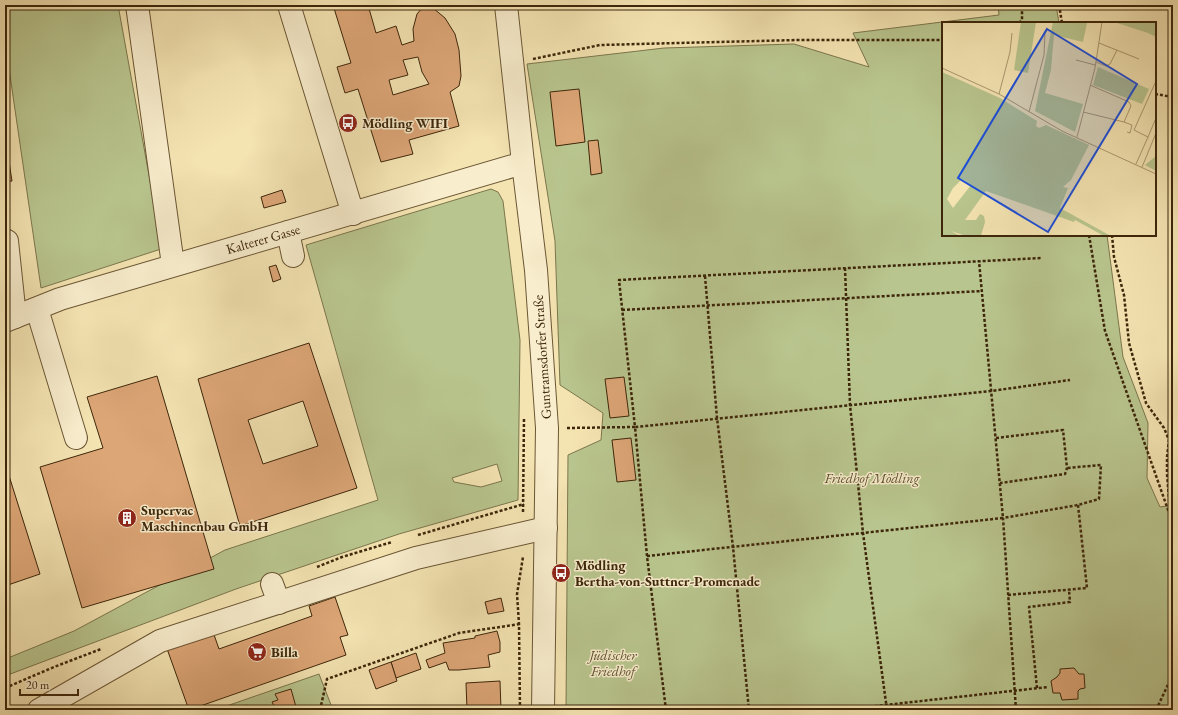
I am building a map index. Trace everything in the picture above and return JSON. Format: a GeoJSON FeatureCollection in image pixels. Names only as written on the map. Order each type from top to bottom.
{"type":"FeatureCollection","features":[{"type":"Feature","properties":{"kind":"street"},"geometry":{"type":"LineString","coordinates":[[137,5],[174,265]]}},
{"type":"Feature","properties":{"kind":"street"},"geometry":{"type":"LineString","coordinates":[[289,5],[353,214]]}},
{"type":"Feature","properties":{"kind":"street","name":"Guntramsdorfer Straße"},"geometry":{"type":"LineString","coordinates":[[506,5],[536,270],[547,428],[543,710]]}},
{"type":"Feature","properties":{"kind":"street","name":"Kalterer Gasse"},"geometry":{"type":"LineString","coordinates":[[10,319],[60,299],[523,163]]}},
{"type":"Feature","properties":{"kind":"street"},"geometry":{"type":"LineString","coordinates":[[288,232],[293,256]]}},
{"type":"Feature","properties":{"kind":"street"},"geometry":{"type":"LineString","coordinates":[[5,240],[7,241],[10,319]]}},
{"type":"Feature","properties":{"kind":"street"},"geometry":{"type":"LineString","coordinates":[[36,309],[76,438]]}},
{"type":"Feature","properties":{"kind":"street"},"geometry":{"type":"LineString","coordinates":[[39,710],[160,641],[276,593],[416,558],[546,528]]}},
{"type":"Feature","properties":{"kind":"path"},"geometry":{"type":"LineString","coordinates":[[1020,22],[1022,20],[1022,5]]}},
{"type":"Feature","properties":{"kind":"path"},"geometry":{"type":"LineString","coordinates":[[1059,5],[1062,22]]}},
{"type":"Feature","properties":{"kind":"path"},"geometry":{"type":"LineString","coordinates":[[513,64],[600,45],[797,40],[942,40]]}},
{"type":"Feature","properties":{"kind":"path"},"geometry":{"type":"LineString","coordinates":[[1156,94],[1173,96]]}},
{"type":"Feature","properties":{"kind":"path"},"geometry":{"type":"LineString","coordinates":[[1089,236],[1105,331],[1173,524]]}},
{"type":"Feature","properties":{"kind":"path"},"geometry":{"type":"LineString","coordinates":[[1112,236],[1114,258],[1124,295],[1129,344],[1146,402],[1164,428],[1169,440],[1167,474],[1170,517]]}},
{"type":"Feature","properties":{"kind":"path"},"geometry":{"type":"LineString","coordinates":[[666,710],[647,556],[619,280],[1042,258]]}},
{"type":"Feature","properties":{"kind":"path"},"geometry":{"type":"LineString","coordinates":[[979,261],[1003,518],[1016,710]]}},
{"type":"Feature","properties":{"kind":"path"},"geometry":{"type":"LineString","coordinates":[[845,268],[850,405],[863,533],[887,710]]}},
{"type":"Feature","properties":{"kind":"path"},"geometry":{"type":"LineString","coordinates":[[705,276],[717,418],[733,547],[749,710]]}},
{"type":"Feature","properties":{"kind":"path"},"geometry":{"type":"LineString","coordinates":[[622,310],[982,291]]}},
{"type":"Feature","properties":{"kind":"path"},"geometry":{"type":"LineString","coordinates":[[547,428],[635,427],[991,391],[1070,380]]}},
{"type":"Feature","properties":{"kind":"path"},"geometry":{"type":"LineString","coordinates":[[520,710],[519,624],[517,594],[523,559],[524,410]]}},
{"type":"Feature","properties":{"kind":"path"},"geometry":{"type":"LineString","coordinates":[[996,438],[1063,430],[1067,468],[1065,474],[1000,483]]}},
{"type":"Feature","properties":{"kind":"path"},"geometry":{"type":"LineString","coordinates":[[647,556],[1003,518],[1078,505],[1100,499],[1101,465],[1067,468]]}},
{"type":"Feature","properties":{"kind":"path"},"geometry":{"type":"LineString","coordinates":[[1008,596],[1087,588],[1078,505]]}},
{"type":"Feature","properties":{"kind":"path"},"geometry":{"type":"LineString","coordinates":[[1036,688],[1029,607],[1070,602],[1069,590]]}},
{"type":"Feature","properties":{"kind":"path"},"geometry":{"type":"LineString","coordinates":[[320,710],[327,679],[458,633],[544,620]]}},
{"type":"Feature","properties":{"kind":"path"},"geometry":{"type":"LineString","coordinates":[[1156,710],[1173,674]]}},
{"type":"Feature","properties":{"kind":"path"},"geometry":{"type":"LineString","coordinates":[[840,710],[1048,687]]}},
{"type":"Feature","properties":{"kind":"green space"},"geometry":{"type":"Polygon","coordinates":[[[5,5],[118,5],[159,230],[161,249],[41,288],[5,41],[5,5]]]}},
{"type":"Feature","properties":{"kind":"green space","name":"Friedhof Mödling"},"geometry":{"type":"Polygon","coordinates":[[[998,5],[1056,5],[1059,22],[942,22],[999,15],[998,5]]]}},
{"type":"Feature","properties":{"kind":"green space","name":"Friedhof Mödling"},"geometry":{"type":"Polygon","coordinates":[[[942,22],[942,236],[1107,236],[1123,357],[1148,423],[1147,478],[1160,507],[1173,505],[1173,710],[566,710],[568,455],[601,440],[603,413],[560,385],[555,241],[527,64],[664,48],[794,44],[869,67],[853,33],[942,22]]]}},
{"type":"Feature","properties":{"kind":"green space"},"geometry":{"type":"Polygon","coordinates":[[[491,189],[498,192],[503,201],[520,340],[518,500],[399,534],[236,589],[5,676],[5,650],[8,658],[74,631],[225,550],[378,500],[306,245],[491,189]],[[497,464],[452,478],[454,482],[481,487],[502,481],[497,464]]]}},
{"type":"Feature","properties":{"kind":"green space"},"geometry":{"type":"Polygon","coordinates":[[[319,674],[333,710],[215,710],[319,674]]]}},
{"type":"Feature","properties":{"kind":"building"},"geometry":{"type":"Polygon","coordinates":[[[333,5],[368,5],[376,33],[396,26],[402,45],[414,41],[413,29],[417,14],[423,7],[433,8],[445,18],[455,34],[459,50],[461,76],[459,86],[450,92],[459,126],[409,140],[413,154],[381,162],[358,89],[345,93],[337,67],[351,63],[333,5]],[[418,57],[403,60],[408,75],[389,80],[393,95],[429,84],[422,72],[418,57]]]}},
{"type":"Feature","properties":{"kind":"building"},"geometry":{"type":"Polygon","coordinates":[[[579,89],[585,142],[556,146],[550,92],[579,89]]]}},
{"type":"Feature","properties":{"kind":"building"},"geometry":{"type":"Polygon","coordinates":[[[5,136],[12,181],[5,182],[5,136]]]}},
{"type":"Feature","properties":{"kind":"building"},"geometry":{"type":"Polygon","coordinates":[[[598,140],[602,173],[591,175],[588,141],[598,140]]]}},
{"type":"Feature","properties":{"kind":"building"},"geometry":{"type":"Polygon","coordinates":[[[282,190],[286,202],[264,208],[261,197],[282,190]]]}},
{"type":"Feature","properties":{"kind":"building"},"geometry":{"type":"Polygon","coordinates":[[[276,265],[281,279],[273,282],[269,267],[276,265]]]}},
{"type":"Feature","properties":{"kind":"building"},"geometry":{"type":"Polygon","coordinates":[[[309,343],[357,488],[240,526],[198,379],[309,343]],[[303,401],[248,420],[263,464],[318,446],[303,401]]]}},
{"type":"Feature","properties":{"kind":"building","name":"Supervac Maschinenbau GmbH"},"geometry":{"type":"Polygon","coordinates":[[[157,376],[214,569],[82,608],[40,467],[103,448],[87,397],[157,376]]]}},
{"type":"Feature","properties":{"kind":"building"},"geometry":{"type":"Polygon","coordinates":[[[624,377],[629,416],[610,418],[605,379],[624,377]]]}},
{"type":"Feature","properties":{"kind":"building"},"geometry":{"type":"Polygon","coordinates":[[[631,438],[636,480],[617,482],[612,440],[631,438]]]}},
{"type":"Feature","properties":{"kind":"building"},"geometry":{"type":"Polygon","coordinates":[[[5,463],[40,574],[5,586],[5,463]]]}},
{"type":"Feature","properties":{"kind":"building","name":"Billa"},"geometry":{"type":"Polygon","coordinates":[[[335,597],[348,635],[340,637],[346,655],[189,710],[166,646],[212,629],[219,649],[312,616],[309,606],[335,597]]]}},
{"type":"Feature","properties":{"kind":"building"},"geometry":{"type":"Polygon","coordinates":[[[501,598],[504,611],[488,614],[485,602],[501,598]]]}},
{"type":"Feature","properties":{"kind":"building"},"geometry":{"type":"Polygon","coordinates":[[[497,631],[500,642],[500,652],[488,655],[490,667],[449,670],[446,662],[429,668],[426,660],[445,653],[443,643],[475,638],[475,636],[497,631]]]}},
{"type":"Feature","properties":{"kind":"building"},"geometry":{"type":"Polygon","coordinates":[[[416,653],[421,669],[396,678],[391,662],[416,653]]]}},
{"type":"Feature","properties":{"kind":"building"},"geometry":{"type":"Polygon","coordinates":[[[391,662],[397,681],[376,689],[369,670],[391,662]]]}},
{"type":"Feature","properties":{"kind":"building"},"geometry":{"type":"Polygon","coordinates":[[[1074,668],[1079,674],[1084,674],[1085,688],[1078,691],[1078,699],[1062,700],[1060,693],[1053,693],[1051,681],[1060,673],[1060,669],[1074,668]]]}},
{"type":"Feature","properties":{"kind":"building"},"geometry":{"type":"Polygon","coordinates":[[[500,681],[501,710],[467,710],[466,683],[500,681]]]}},
{"type":"Feature","properties":{"kind":"building"},"geometry":{"type":"Polygon","coordinates":[[[291,689],[296,707],[288,710],[276,710],[272,702],[278,700],[275,694],[291,689]]]}},
{"type":"Feature","properties":{"kind":"building"},"geometry":{"type":"Polygon","coordinates":[[[247,705],[249,710],[234,710],[247,705]]]}},
{"type":"Feature","properties":{"kind":"place","name":"Mödling WIFI"},"geometry":{"type":"Point","coordinates":[348,123]}},
{"type":"Feature","properties":{"kind":"place","name":"Supervac Maschinenbau GmbH"},"geometry":{"type":"Point","coordinates":[127,518]}},
{"type":"Feature","properties":{"kind":"place","name":"Mödling Bertha-von-Suttner-Promenade"},"geometry":{"type":"Point","coordinates":[561,573]}},
{"type":"Feature","properties":{"kind":"place","name":"Billa"},"geometry":{"type":"Point","coordinates":[257,652]}},
{"type":"Feature","properties":{"kind":"park label","name":"Jüdischer Friedhof"},"geometry":{"type":"Point","coordinates":[613,664]}}]}
